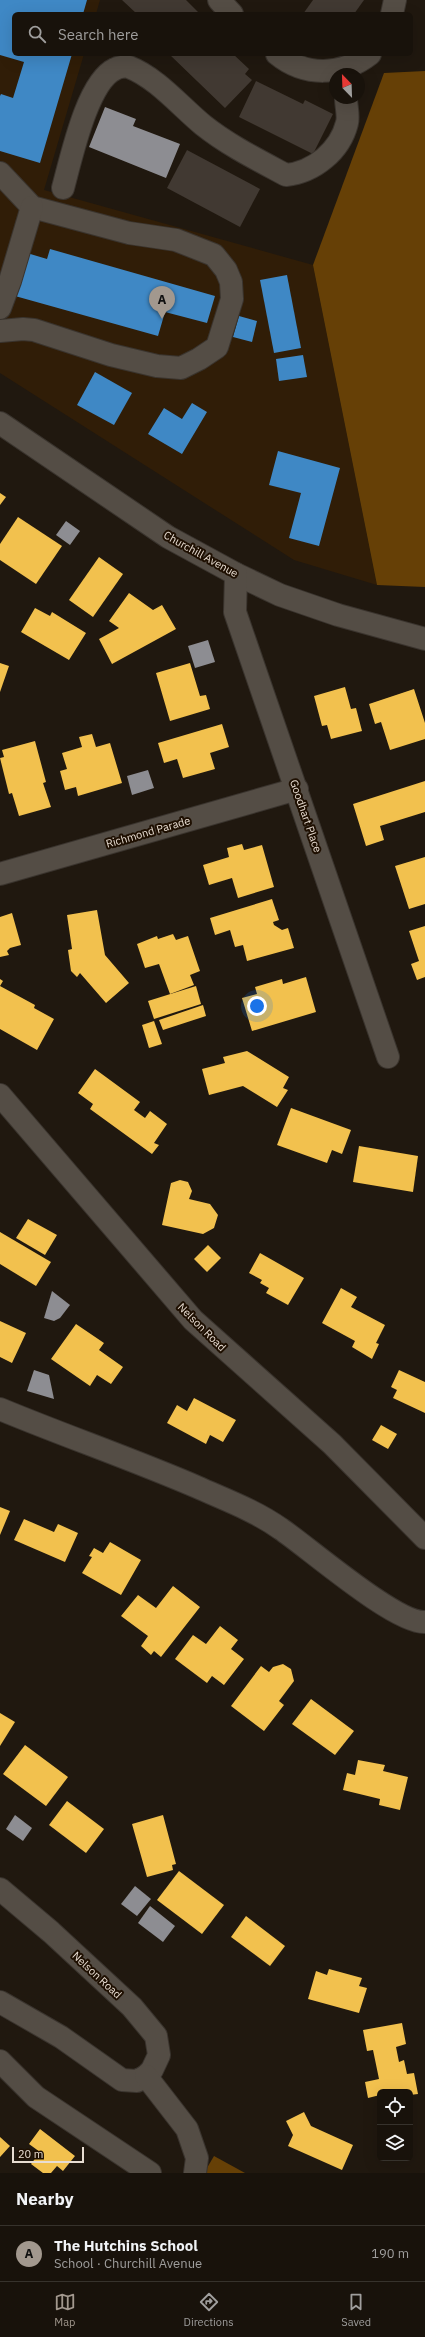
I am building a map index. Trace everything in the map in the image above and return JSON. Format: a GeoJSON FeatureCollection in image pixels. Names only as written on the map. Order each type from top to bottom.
{"type":"FeatureCollection","features":[{"type":"Feature","properties":{"kind":"street"},"geometry":{"type":"LineString","coordinates":[[219,0],[230,12]]}},
{"type":"Feature","properties":{"kind":"street"},"geometry":{"type":"LineString","coordinates":[[393,12],[396,0]]}},
{"type":"Feature","properties":{"kind":"street"},"geometry":{"type":"LineString","coordinates":[[280,56],[296,67],[329,72]]}},
{"type":"Feature","properties":{"kind":"street"},"geometry":{"type":"LineString","coordinates":[[346,68],[367,56]]}},
{"type":"Feature","properties":{"kind":"street"},"geometry":{"type":"LineString","coordinates":[[63,188],[77,137],[95,88],[101,79],[116,68],[128,66],[143,75],[204,126],[244,152],[286,175],[306,170],[328,155],[343,134],[347,122],[346,104]]}},
{"type":"Feature","properties":{"kind":"street"},"geometry":{"type":"LineString","coordinates":[[0,173],[32,207],[128,232],[176,240],[214,255],[226,270],[231,282],[232,299],[225,326],[217,346],[199,359],[181,368],[157,366],[111,355],[34,330],[23,329],[0,331]]}},
{"type":"Feature","properties":{"kind":"street"},"geometry":{"type":"LineString","coordinates":[[0,308],[10,281],[32,207]]}},
{"type":"Feature","properties":{"kind":"street","name":"Churchill Avenue"},"geometry":{"type":"LineString","coordinates":[[0,422],[168,537],[236,574],[280,595],[316,608],[405,635],[425,639]]}},
{"type":"Feature","properties":{"kind":"street","name":"Goodhart Place"},"geometry":{"type":"LineString","coordinates":[[236,574],[235,612],[388,1057]]}},
{"type":"Feature","properties":{"kind":"street","name":"Richmond Parade"},"geometry":{"type":"LineString","coordinates":[[0,874],[297,789]]}},
{"type":"Feature","properties":{"kind":"street","name":"Nelson Road"},"geometry":{"type":"LineString","coordinates":[[0,1095],[194,1320],[332,1444],[425,1538]]}},
{"type":"Feature","properties":{"kind":"street"},"geometry":{"type":"LineString","coordinates":[[0,1409],[71,1439],[140,1462],[269,1521],[394,1612],[419,1623],[425,1622]]}},
{"type":"Feature","properties":{"kind":"street","name":"Nelson Road"},"geometry":{"type":"LineString","coordinates":[[0,1889],[51,1932],[106,1983],[152,2030],[159,2047],[159,2055],[152,2070],[146,2076]]}},
{"type":"Feature","properties":{"kind":"street"},"geometry":{"type":"LineString","coordinates":[[0,2002],[61,2037],[122,2080],[137,2081],[146,2076],[187,2128],[197,2158],[195,2173]]}},
{"type":"Feature","properties":{"kind":"street"},"geometry":{"type":"LineString","coordinates":[[0,2061],[36,2097],[150,2173]]}},
{"type":"Feature","properties":{"kind":"shaded area"},"geometry":{"type":"Polygon","coordinates":[[[0,0],[100,0],[97,12],[12,12],[12,56],[83,56],[44,190],[313,265],[377,585],[294,560],[0,373],[0,0]]]}},
{"type":"Feature","properties":{"kind":"shaded area"},"geometry":{"type":"Polygon","coordinates":[[[425,71],[425,587],[377,585],[313,265],[384,73],[425,71]]]}},
{"type":"Feature","properties":{"kind":"shaded area"},"geometry":{"type":"Polygon","coordinates":[[[214,2156],[245,2173],[204,2173],[214,2156]]]}},
{"type":"Feature","properties":{"kind":"building: Homes"},"geometry":{"type":"Polygon","coordinates":[[[0,493],[6,497],[0,505],[0,493]]]}},
{"type":"Feature","properties":{"kind":"building: Homes"},"geometry":{"type":"Polygon","coordinates":[[[18,517],[62,546],[36,584],[0,560],[0,544],[18,517]]]}},
{"type":"Feature","properties":{"kind":"building: Homes"},"geometry":{"type":"Polygon","coordinates":[[[99,557],[123,574],[93,617],[69,600],[99,557]]]}},
{"type":"Feature","properties":{"kind":"building: Homes"},"geometry":{"type":"Polygon","coordinates":[[[129,593],[153,610],[162,605],[176,629],[112,664],[99,639],[119,628],[109,621],[129,593]]]}},
{"type":"Feature","properties":{"kind":"building: Homes"},"geometry":{"type":"Polygon","coordinates":[[[35,608],[50,616],[52,612],[86,633],[69,660],[21,632],[35,608]]]}},
{"type":"Feature","properties":{"kind":"building: Homes"},"geometry":{"type":"Polygon","coordinates":[[[0,663],[9,666],[0,692],[0,663]]]}},
{"type":"Feature","properties":{"kind":"building: Homes"},"geometry":{"type":"Polygon","coordinates":[[[190,663],[200,696],[206,695],[210,709],[170,721],[156,673],[190,663]]]}},
{"type":"Feature","properties":{"kind":"building: Homes"},"geometry":{"type":"Polygon","coordinates":[[[345,687],[351,709],[356,708],[362,731],[331,739],[327,725],[322,726],[314,696],[345,687]]]}},
{"type":"Feature","properties":{"kind":"building: Homes"},"geometry":{"type":"Polygon","coordinates":[[[414,689],[425,723],[425,739],[390,750],[381,722],[375,724],[369,704],[414,689]]]}},
{"type":"Feature","properties":{"kind":"building: Homes"},"geometry":{"type":"Polygon","coordinates":[[[222,724],[229,747],[210,753],[215,769],[183,778],[177,759],[164,763],[158,743],[222,724]]]}},
{"type":"Feature","properties":{"kind":"building: Homes"},"geometry":{"type":"Polygon","coordinates":[[[92,734],[96,747],[110,743],[122,783],[78,796],[76,787],[65,790],[60,771],[67,769],[62,753],[82,747],[79,737],[92,734]]]}},
{"type":"Feature","properties":{"kind":"building: Homes"},"geometry":{"type":"Polygon","coordinates":[[[35,741],[46,782],[43,783],[51,807],[19,816],[12,793],[9,794],[0,758],[4,757],[2,750],[35,741]]]}},
{"type":"Feature","properties":{"kind":"building: Homes"},"geometry":{"type":"Polygon","coordinates":[[[425,781],[425,812],[380,826],[384,840],[366,846],[353,804],[425,781]]]}},
{"type":"Feature","properties":{"kind":"building: Homes"},"geometry":{"type":"Polygon","coordinates":[[[242,844],[244,850],[262,845],[274,887],[238,898],[232,878],[209,885],[203,865],[229,857],[227,848],[242,844]]]}},
{"type":"Feature","properties":{"kind":"building: Homes"},"geometry":{"type":"Polygon","coordinates":[[[425,857],[425,904],[409,909],[395,866],[425,857]]]}},
{"type":"Feature","properties":{"kind":"building: Homes"},"geometry":{"type":"Polygon","coordinates":[[[272,899],[279,920],[273,922],[274,925],[282,930],[288,928],[294,948],[247,961],[243,945],[235,947],[230,930],[215,935],[210,918],[272,899]]]}},
{"type":"Feature","properties":{"kind":"building: Homes"},"geometry":{"type":"Polygon","coordinates":[[[97,910],[105,955],[129,983],[106,1003],[80,973],[77,977],[71,971],[68,950],[72,949],[67,915],[97,910]]]}},
{"type":"Feature","properties":{"kind":"building: Homes"},"geometry":{"type":"Polygon","coordinates":[[[12,913],[21,945],[10,948],[7,951],[9,955],[0,957],[0,917],[12,913]]]}},
{"type":"Feature","properties":{"kind":"building: Homes"},"geometry":{"type":"Polygon","coordinates":[[[425,926],[425,977],[417,980],[411,964],[419,961],[409,931],[425,926]]]}},
{"type":"Feature","properties":{"kind":"building: Homes"},"geometry":{"type":"Polygon","coordinates":[[[173,934],[176,940],[188,936],[200,971],[190,975],[194,985],[170,994],[159,964],[145,968],[137,944],[157,936],[158,939],[173,934]]]}},
{"type":"Feature","properties":{"kind":"building: Homes"},"geometry":{"type":"Polygon","coordinates":[[[306,977],[316,1012],[252,1031],[242,998],[257,994],[255,987],[282,979],[283,984],[306,977]]]}},
{"type":"Feature","properties":{"kind":"building: Homes"},"geometry":{"type":"Polygon","coordinates":[[[0,979],[3,981],[0,986],[0,979]]]}},
{"type":"Feature","properties":{"kind":"building: Homes"},"geometry":{"type":"Polygon","coordinates":[[[0,986],[35,1005],[34,1008],[54,1019],[37,1050],[0,1029],[0,986]]]}},
{"type":"Feature","properties":{"kind":"building: Homes"},"geometry":{"type":"Polygon","coordinates":[[[196,986],[201,1004],[154,1019],[148,1001],[196,986]]]}},
{"type":"Feature","properties":{"kind":"building: Homes"},"geometry":{"type":"Polygon","coordinates":[[[203,1005],[206,1016],[163,1030],[159,1020],[203,1005]]]}},
{"type":"Feature","properties":{"kind":"building: Homes"},"geometry":{"type":"Polygon","coordinates":[[[154,1021],[162,1044],[149,1048],[142,1025],[154,1021]]]}},
{"type":"Feature","properties":{"kind":"building: Homes"},"geometry":{"type":"Polygon","coordinates":[[[247,1051],[289,1077],[283,1088],[288,1090],[277,1107],[243,1086],[209,1095],[202,1069],[225,1063],[223,1057],[247,1051]]]}},
{"type":"Feature","properties":{"kind":"building: Homes"},"geometry":{"type":"Polygon","coordinates":[[[95,1069],[140,1102],[134,1110],[145,1118],[150,1111],[167,1124],[154,1143],[159,1145],[152,1154],[90,1109],[93,1104],[78,1093],[95,1069]]]}},
{"type":"Feature","properties":{"kind":"building: Homes"},"geometry":{"type":"Polygon","coordinates":[[[291,1108],[351,1130],[342,1154],[332,1150],[327,1163],[277,1145],[291,1108]]]}},
{"type":"Feature","properties":{"kind":"building: Homes"},"geometry":{"type":"Polygon","coordinates":[[[359,1146],[418,1156],[413,1192],[353,1182],[359,1146]]]}},
{"type":"Feature","properties":{"kind":"building: Homes"},"geometry":{"type":"Polygon","coordinates":[[[180,1180],[188,1182],[192,1191],[189,1199],[210,1204],[218,1215],[214,1228],[203,1234],[162,1225],[171,1183],[180,1180]]]}},
{"type":"Feature","properties":{"kind":"building: Homes"},"geometry":{"type":"Polygon","coordinates":[[[28,1219],[57,1235],[45,1255],[16,1238],[28,1219]]]}},
{"type":"Feature","properties":{"kind":"building: Homes"},"geometry":{"type":"Polygon","coordinates":[[[0,1232],[51,1262],[36,1286],[0,1264],[0,1232]]]}},
{"type":"Feature","properties":{"kind":"building: Homes"},"geometry":{"type":"Polygon","coordinates":[[[208,1245],[221,1258],[207,1272],[194,1259],[208,1245]]]}},
{"type":"Feature","properties":{"kind":"building: Homes"},"geometry":{"type":"Polygon","coordinates":[[[260,1253],[304,1278],[288,1305],[266,1293],[269,1288],[260,1283],[262,1280],[249,1273],[260,1253]]]}},
{"type":"Feature","properties":{"kind":"building: Homes"},"geometry":{"type":"Polygon","coordinates":[[[341,1288],[357,1297],[351,1307],[385,1325],[376,1343],[379,1344],[372,1359],[352,1347],[355,1341],[322,1323],[341,1288]]]}},
{"type":"Feature","properties":{"kind":"building: Homes"},"geometry":{"type":"Polygon","coordinates":[[[0,1321],[26,1333],[12,1363],[0,1357],[0,1321]]]}},
{"type":"Feature","properties":{"kind":"building: Homes"},"geometry":{"type":"Polygon","coordinates":[[[76,1324],[104,1343],[99,1350],[123,1367],[111,1384],[97,1375],[90,1386],[51,1359],[76,1324]]]}},
{"type":"Feature","properties":{"kind":"building: Homes"},"geometry":{"type":"Polygon","coordinates":[[[399,1370],[425,1382],[425,1413],[393,1398],[397,1390],[391,1387],[399,1370]]]}},
{"type":"Feature","properties":{"kind":"building: Homes"},"geometry":{"type":"Polygon","coordinates":[[[194,1398],[236,1420],[223,1442],[210,1435],[206,1444],[167,1423],[177,1405],[187,1411],[194,1398]]]}},
{"type":"Feature","properties":{"kind":"building: Homes"},"geometry":{"type":"Polygon","coordinates":[[[381,1425],[397,1434],[388,1449],[372,1440],[381,1425]]]}},
{"type":"Feature","properties":{"kind":"building: Homes"},"geometry":{"type":"Polygon","coordinates":[[[0,1507],[10,1511],[0,1535],[0,1507]]]}},
{"type":"Feature","properties":{"kind":"building: Homes"},"geometry":{"type":"Polygon","coordinates":[[[24,1519],[54,1532],[58,1524],[78,1533],[65,1562],[14,1540],[24,1519]]]}},
{"type":"Feature","properties":{"kind":"building: Homes"},"geometry":{"type":"Polygon","coordinates":[[[110,1542],[141,1560],[121,1595],[82,1573],[92,1557],[89,1556],[94,1548],[103,1553],[110,1542]]]}},
{"type":"Feature","properties":{"kind":"building: Homes"},"geometry":{"type":"Polygon","coordinates":[[[173,1586],[200,1607],[161,1657],[154,1651],[151,1655],[141,1646],[148,1636],[121,1616],[138,1595],[156,1608],[173,1586]]]}},
{"type":"Feature","properties":{"kind":"building: Homes"},"geometry":{"type":"Polygon","coordinates":[[[220,1626],[238,1640],[231,1649],[244,1659],[224,1685],[212,1676],[207,1683],[175,1659],[193,1635],[206,1644],[220,1626]]]}},
{"type":"Feature","properties":{"kind":"building: Homes"},"geometry":{"type":"Polygon","coordinates":[[[283,1664],[291,1669],[294,1681],[279,1701],[284,1705],[264,1731],[231,1706],[261,1666],[269,1672],[273,1667],[283,1664]]]}},
{"type":"Feature","properties":{"kind":"building: Homes"},"geometry":{"type":"Polygon","coordinates":[[[311,1699],[354,1731],[335,1755],[292,1724],[311,1699]]]}},
{"type":"Feature","properties":{"kind":"building: Homes"},"geometry":{"type":"Polygon","coordinates":[[[0,1713],[15,1722],[0,1746],[0,1713]]]}},
{"type":"Feature","properties":{"kind":"building: Homes"},"geometry":{"type":"Polygon","coordinates":[[[25,1745],[68,1777],[46,1806],[3,1774],[25,1745]]]}},
{"type":"Feature","properties":{"kind":"building: Homes"},"geometry":{"type":"Polygon","coordinates":[[[358,1760],[385,1765],[383,1771],[408,1777],[400,1810],[379,1805],[380,1799],[343,1790],[347,1773],[355,1775],[358,1760]]]}},
{"type":"Feature","properties":{"kind":"building: Homes"},"geometry":{"type":"Polygon","coordinates":[[[67,1801],[104,1829],[86,1853],[49,1825],[67,1801]]]}},
{"type":"Feature","properties":{"kind":"building: Homes"},"geometry":{"type":"Polygon","coordinates":[[[163,1815],[176,1864],[172,1865],[173,1870],[147,1877],[132,1824],[163,1815]]]}},
{"type":"Feature","properties":{"kind":"building: Homes"},"geometry":{"type":"Polygon","coordinates":[[[179,1871],[224,1905],[202,1934],[157,1900],[179,1871]]]}},
{"type":"Feature","properties":{"kind":"building: Homes"},"geometry":{"type":"Polygon","coordinates":[[[246,1916],[285,1946],[270,1966],[231,1937],[246,1916]]]}},
{"type":"Feature","properties":{"kind":"building: Homes"},"geometry":{"type":"Polygon","coordinates":[[[329,1969],[362,1978],[359,1986],[367,1988],[359,2013],[308,1999],[316,1971],[327,1975],[329,1969]]]}},
{"type":"Feature","properties":{"kind":"building: Homes"},"geometry":{"type":"Polygon","coordinates":[[[402,2023],[406,2044],[396,2047],[399,2062],[404,2060],[407,2074],[414,2073],[418,2094],[413,2095],[413,2089],[377,2089],[377,2096],[368,2098],[365,2082],[379,2079],[373,2050],[367,2051],[363,2030],[402,2023]]]}},
{"type":"Feature","properties":{"kind":"building: Homes"},"geometry":{"type":"Polygon","coordinates":[[[304,2112],[311,2126],[353,2145],[342,2170],[288,2146],[293,2135],[286,2121],[304,2112]]]}},
{"type":"Feature","properties":{"kind":"building: Homes"},"geometry":{"type":"Polygon","coordinates":[[[40,2129],[75,2156],[63,2171],[57,2166],[51,2173],[43,2173],[31,2164],[40,2152],[29,2144],[40,2129]]]}},
{"type":"Feature","properties":{"kind":"building: Homes"},"geometry":{"type":"Polygon","coordinates":[[[0,2137],[10,2146],[0,2157],[0,2137]]]}},
{"type":"Feature","properties":{"kind":"building: Schools"},"geometry":{"type":"Polygon","coordinates":[[[0,0],[87,0],[84,12],[12,12],[12,56],[71,56],[40,163],[0,151],[0,96],[1,94],[13,98],[24,62],[0,55],[0,0]]]}},
{"type":"Feature","properties":{"kind":"building: Schools"},"geometry":{"type":"Polygon","coordinates":[[[50,249],[215,296],[207,323],[165,312],[158,336],[15,296],[27,253],[47,259],[50,249]]]}},
{"type":"Feature","properties":{"kind":"building: Schools"},"geometry":{"type":"Polygon","coordinates":[[[287,275],[301,348],[274,353],[260,280],[287,275]]]}},
{"type":"Feature","properties":{"kind":"building: Schools"},"geometry":{"type":"Polygon","coordinates":[[[239,316],[257,321],[252,342],[233,337],[239,316]]]}},
{"type":"Feature","properties":{"kind":"building: Schools"},"geometry":{"type":"Polygon","coordinates":[[[303,355],[307,377],[279,381],[276,359],[303,355]]]}},
{"type":"Feature","properties":{"kind":"building: Schools"},"geometry":{"type":"Polygon","coordinates":[[[95,372],[132,393],[114,425],[77,405],[95,372]]]}},
{"type":"Feature","properties":{"kind":"building: Schools"},"geometry":{"type":"Polygon","coordinates":[[[192,403],[207,412],[182,454],[148,434],[164,408],[182,419],[192,403]]]}},
{"type":"Feature","properties":{"kind":"building: Schools"},"geometry":{"type":"Polygon","coordinates":[[[278,451],[340,468],[319,546],[289,538],[301,493],[269,485],[278,451]]]}},
{"type":"Feature","properties":{"kind":"building: Industry"},"geometry":{"type":"Polygon","coordinates":[[[105,107],[136,119],[133,126],[180,144],[166,178],[89,147],[105,107]]]}},
{"type":"Feature","properties":{"kind":"building: Industry"},"geometry":{"type":"Polygon","coordinates":[[[66,521],[80,531],[70,545],[56,535],[66,521]]]}},
{"type":"Feature","properties":{"kind":"building: Industry"},"geometry":{"type":"Polygon","coordinates":[[[208,640],[215,662],[195,668],[188,646],[208,640]]]}},
{"type":"Feature","properties":{"kind":"building: Industry"},"geometry":{"type":"Polygon","coordinates":[[[148,770],[154,788],[132,795],[127,776],[148,770]]]}},
{"type":"Feature","properties":{"kind":"building: Industry"},"geometry":{"type":"Polygon","coordinates":[[[52,1291],[70,1305],[60,1318],[54,1321],[44,1318],[52,1291]]]}},
{"type":"Feature","properties":{"kind":"building: Industry"},"geometry":{"type":"Polygon","coordinates":[[[34,1370],[49,1375],[54,1399],[27,1391],[34,1370]]]}},
{"type":"Feature","properties":{"kind":"building: Industry"},"geometry":{"type":"Polygon","coordinates":[[[15,1815],[32,1828],[23,1841],[6,1829],[15,1815]]]}},
{"type":"Feature","properties":{"kind":"building: Industry"},"geometry":{"type":"Polygon","coordinates":[[[135,1886],[151,1899],[137,1916],[121,1904],[135,1886]]]}},
{"type":"Feature","properties":{"kind":"building: Industry"},"geometry":{"type":"Polygon","coordinates":[[[150,1906],[175,1926],[163,1942],[138,1923],[150,1906]]]}},
{"type":"Feature","properties":{"kind":"building: Other"},"geometry":{"type":"Polygon","coordinates":[[[122,0],[186,0],[198,12],[135,12],[122,0]]]}},
{"type":"Feature","properties":{"kind":"building: Other"},"geometry":{"type":"Polygon","coordinates":[[[313,0],[364,0],[355,12],[304,12],[313,0]]]}},
{"type":"Feature","properties":{"kind":"building: Other"},"geometry":{"type":"Polygon","coordinates":[[[171,56],[235,56],[249,69],[245,74],[252,80],[225,108],[171,56]]]}},
{"type":"Feature","properties":{"kind":"building: Other"},"geometry":{"type":"Polygon","coordinates":[[[256,81],[303,104],[305,100],[333,114],[313,154],[239,117],[256,81]]]}},
{"type":"Feature","properties":{"kind":"building: Other"},"geometry":{"type":"Polygon","coordinates":[[[187,150],[260,189],[240,227],[167,188],[187,150]]]}},
{"type":"Feature","properties":{"kind":"place","name":"The Hutchins School"},"geometry":{"type":"Point","coordinates":[162,319]}}]}
